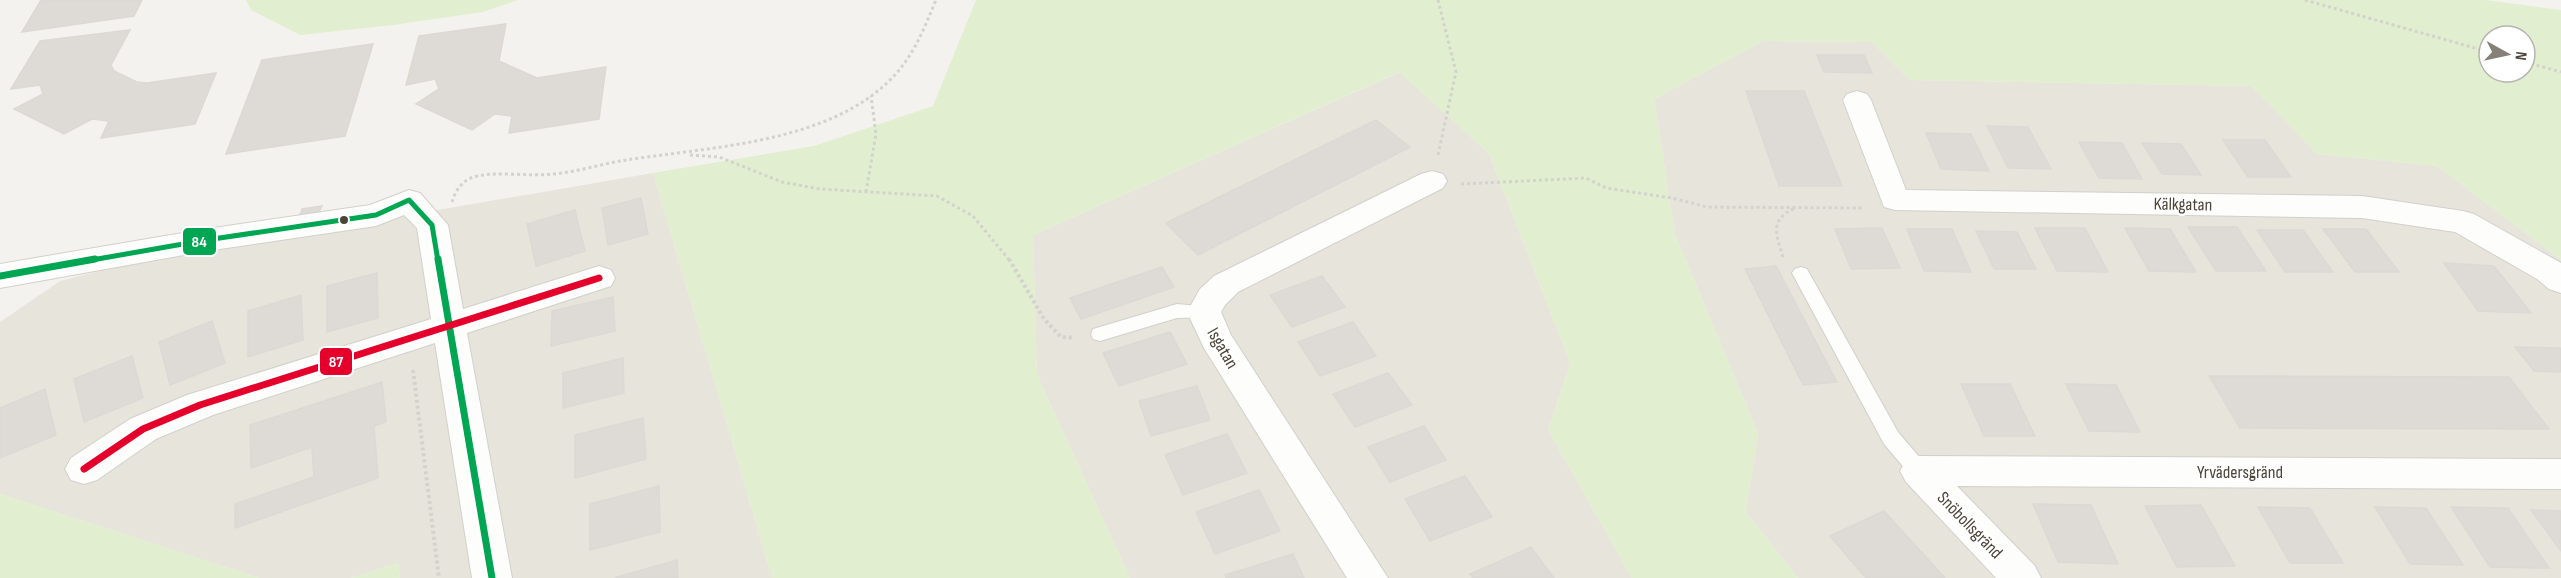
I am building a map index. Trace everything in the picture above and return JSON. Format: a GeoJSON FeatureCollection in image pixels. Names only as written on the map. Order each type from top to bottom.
{"type":"FeatureCollection","features":[{"type":"Feature","properties":{"kind":"street"},"geometry":{"type":"LineString","coordinates":[[1857,100],[1896,200]]}},
{"type":"Feature","properties":{"kind":"street","name":"Isgatan"},"geometry":{"type":"LineString","coordinates":[[1368,578],[1216,339],[1204,312],[1212,297],[1226,284],[1432,181]]}},
{"type":"Feature","properties":{"kind":"street"},"geometry":{"type":"LineString","coordinates":[[0,276],[206,240],[376,215],[410,200],[432,225],[492,578]]}},
{"type":"Feature","properties":{"kind":"street","name":"Kälkgatan"},"geometry":{"type":"LineString","coordinates":[[1896,200],[2362,207],[2463,222],[2549,271],[2561,281]]}},
{"type":"Feature","properties":{"kind":"street"},"geometry":{"type":"LineString","coordinates":[[84,469],[143,429],[200,405],[599,278]]}},
{"type":"Feature","properties":{"kind":"street","name":"Yrvädersgränd"},"geometry":{"type":"LineString","coordinates":[[1919,471],[2561,474]]}},
{"type":"Feature","properties":{"kind":"street","name":"Snöbollsgränd"},"geometry":{"type":"LineString","coordinates":[[1919,471],[2021,578]]}},
{"type":"Feature","properties":{"kind":"lane"},"geometry":{"type":"LineString","coordinates":[[1801,273],[1891,438],[1919,471]]}},
{"type":"Feature","properties":{"kind":"lane"},"geometry":{"type":"LineString","coordinates":[[1100,334],[1177,311],[1204,312]]}},
{"type":"Feature","properties":{"kind":"path"},"geometry":{"type":"LineString","coordinates":[[452,204],[455,192],[463,183],[483,175],[525,176],[574,172],[617,162],[746,145],[804,130],[848,110],[882,88],[906,63],[931,21],[936,0]]}},
{"type":"Feature","properties":{"kind":"path"},"geometry":{"type":"LineString","coordinates":[[1438,0],[1456,72],[1432,181],[1473,185],[1586,178],[1606,188],[1672,198],[1707,207],[1875,208],[1896,200]]}},
{"type":"Feature","properties":{"kind":"path"},"geometry":{"type":"LineString","coordinates":[[2305,0],[2477,49]]}},
{"type":"Feature","properties":{"kind":"path"},"geometry":{"type":"LineString","coordinates":[[2537,65],[2561,72]]}},
{"type":"Feature","properties":{"kind":"path"},"geometry":{"type":"LineString","coordinates":[[866,192],[877,144],[877,117],[871,96]]}},
{"type":"Feature","properties":{"kind":"path"},"geometry":{"type":"LineString","coordinates":[[683,154],[719,157],[782,182],[820,189],[937,196],[973,216],[1012,263],[1044,319],[1062,337],[1078,339],[1100,334]]}},
{"type":"Feature","properties":{"kind":"path"},"geometry":{"type":"LineString","coordinates":[[1799,207],[1783,212],[1776,222],[1775,232],[1784,263],[1801,273]]}},
{"type":"Feature","properties":{"kind":"path"},"geometry":{"type":"LineString","coordinates":[[406,338],[439,578]]}},
{"type":"Feature","properties":{"kind":"shaded area"},"geometry":{"type":"Polygon","coordinates":[[[1763,41],[1872,42],[1910,80],[2251,86],[2317,154],[2437,166],[2561,260],[2561,578],[1798,578],[1746,512],[1758,433],[1675,234],[1654,99],[1763,41]]]}},
{"type":"Feature","properties":{"kind":"shaded area"},"geometry":{"type":"Polygon","coordinates":[[[1400,72],[1489,154],[1570,363],[1548,430],[1632,578],[1130,578],[1037,375],[1033,235],[1400,72]]]}},
{"type":"Feature","properties":{"kind":"shaded area"},"geometry":{"type":"Polygon","coordinates":[[[653,173],[772,578],[400,578],[398,563],[351,578],[259,578],[0,494],[0,322],[60,281],[135,262],[653,173]]]}},
{"type":"Feature","properties":{"kind":"green space"},"geometry":{"type":"Polygon","coordinates":[[[246,0],[518,0],[483,12],[300,35],[251,10],[246,0]]]}},
{"type":"Feature","properties":{"kind":"green space"},"geometry":{"type":"Polygon","coordinates":[[[976,0],[2485,0],[2561,10],[2561,260],[2437,166],[2317,154],[2251,86],[1910,80],[1872,42],[1763,41],[1654,99],[1675,234],[1758,433],[1746,512],[1798,578],[1632,578],[1548,430],[1570,363],[1489,154],[1399,72],[1033,235],[1037,375],[1130,578],[772,578],[653,173],[814,146],[933,106],[976,0]]]}},
{"type":"Feature","properties":{"kind":"green space"},"geometry":{"type":"Polygon","coordinates":[[[0,494],[259,578],[0,578],[0,494]]]}},
{"type":"Feature","properties":{"kind":"green space"},"geometry":{"type":"Polygon","coordinates":[[[398,563],[400,578],[351,578],[398,563]]]}},
{"type":"Feature","properties":{"kind":"building"},"geometry":{"type":"Polygon","coordinates":[[[41,0],[142,0],[134,16],[22,32],[41,0]]]}},
{"type":"Feature","properties":{"kind":"building"},"geometry":{"type":"Polygon","coordinates":[[[506,24],[499,61],[537,78],[606,67],[599,119],[509,133],[512,116],[495,114],[472,130],[416,104],[439,89],[435,79],[406,85],[419,36],[506,24]]]}},
{"type":"Feature","properties":{"kind":"building"},"geometry":{"type":"Polygon","coordinates":[[[130,30],[111,65],[114,71],[137,82],[147,83],[216,73],[195,124],[101,138],[109,121],[92,119],[64,134],[14,109],[43,94],[40,85],[11,89],[40,41],[130,30]]]}},
{"type":"Feature","properties":{"kind":"building"},"geometry":{"type":"Polygon","coordinates":[[[373,44],[345,136],[226,154],[262,60],[373,44]]]}},
{"type":"Feature","properties":{"kind":"building"},"geometry":{"type":"Polygon","coordinates":[[[1817,55],[1864,55],[1872,73],[1824,72],[1817,55]]]}},
{"type":"Feature","properties":{"kind":"building"},"geometry":{"type":"Polygon","coordinates":[[[1746,91],[1804,91],[1842,186],[1779,186],[1746,91]]]}},
{"type":"Feature","properties":{"kind":"building"},"geometry":{"type":"Polygon","coordinates":[[[1376,120],[1410,147],[1198,255],[1166,223],[1376,120]]]}},
{"type":"Feature","properties":{"kind":"building"},"geometry":{"type":"Polygon","coordinates":[[[1987,126],[2028,127],[2051,169],[2008,168],[1987,126]]]}},
{"type":"Feature","properties":{"kind":"building"},"geometry":{"type":"Polygon","coordinates":[[[1926,133],[1971,134],[1989,171],[1941,169],[1926,133]]]}},
{"type":"Feature","properties":{"kind":"building"},"geometry":{"type":"Polygon","coordinates":[[[2223,140],[2265,140],[2291,177],[2248,177],[2223,140]]]}},
{"type":"Feature","properties":{"kind":"building"},"geometry":{"type":"Polygon","coordinates":[[[2079,142],[2122,143],[2142,179],[2099,178],[2079,142]]]}},
{"type":"Feature","properties":{"kind":"building"},"geometry":{"type":"Polygon","coordinates":[[[2142,143],[2181,144],[2201,175],[2162,174],[2142,143]]]}},
{"type":"Feature","properties":{"kind":"building"},"geometry":{"type":"Polygon","coordinates":[[[641,198],[648,234],[608,245],[602,208],[641,198]]]}},
{"type":"Feature","properties":{"kind":"building"},"geometry":{"type":"Polygon","coordinates":[[[322,206],[319,212],[300,215],[302,209],[322,206]]]}},
{"type":"Feature","properties":{"kind":"building"},"geometry":{"type":"Polygon","coordinates":[[[575,210],[585,251],[536,266],[527,224],[575,210]]]}},
{"type":"Feature","properties":{"kind":"building"},"geometry":{"type":"Polygon","coordinates":[[[2188,227],[2237,227],[2266,271],[2216,271],[2188,227]]]}},
{"type":"Feature","properties":{"kind":"building"},"geometry":{"type":"Polygon","coordinates":[[[1882,228],[1900,268],[1851,269],[1835,229],[1882,228]]]}},
{"type":"Feature","properties":{"kind":"building"},"geometry":{"type":"Polygon","coordinates":[[[2035,228],[2085,228],[2108,272],[2057,271],[2035,228]]]}},
{"type":"Feature","properties":{"kind":"building"},"geometry":{"type":"Polygon","coordinates":[[[2125,228],[2170,229],[2196,272],[2149,271],[2125,228]]]}},
{"type":"Feature","properties":{"kind":"building"},"geometry":{"type":"Polygon","coordinates":[[[1907,229],[1952,229],[1971,272],[1924,271],[1907,229]]]}},
{"type":"Feature","properties":{"kind":"building"},"geometry":{"type":"Polygon","coordinates":[[[2323,229],[2366,229],[2399,272],[2355,272],[2323,229]]]}},
{"type":"Feature","properties":{"kind":"building"},"geometry":{"type":"Polygon","coordinates":[[[2257,230],[2303,230],[2333,272],[2285,272],[2257,230]]]}},
{"type":"Feature","properties":{"kind":"building"},"geometry":{"type":"Polygon","coordinates":[[[1976,231],[2017,232],[2036,269],[1994,269],[1976,231]]]}},
{"type":"Feature","properties":{"kind":"building"},"geometry":{"type":"Polygon","coordinates":[[[2444,263],[2494,266],[2531,313],[2478,311],[2444,263]]]}},
{"type":"Feature","properties":{"kind":"building"},"geometry":{"type":"Polygon","coordinates":[[[1776,266],[1837,382],[1803,385],[1745,269],[1776,266]]]}},
{"type":"Feature","properties":{"kind":"building"},"geometry":{"type":"Polygon","coordinates":[[[1162,267],[1174,287],[1081,319],[1070,298],[1162,267]]]}},
{"type":"Feature","properties":{"kind":"building"},"geometry":{"type":"Polygon","coordinates":[[[377,273],[378,318],[327,332],[327,286],[377,273]]]}},
{"type":"Feature","properties":{"kind":"building"},"geometry":{"type":"Polygon","coordinates":[[[1322,276],[1345,307],[1292,327],[1270,295],[1322,276]]]}},
{"type":"Feature","properties":{"kind":"building"},"geometry":{"type":"Polygon","coordinates":[[[301,295],[303,340],[248,357],[248,311],[301,295]]]}},
{"type":"Feature","properties":{"kind":"building"},"geometry":{"type":"Polygon","coordinates":[[[613,297],[615,331],[551,346],[552,311],[613,297]]]}},
{"type":"Feature","properties":{"kind":"building"},"geometry":{"type":"Polygon","coordinates":[[[212,321],[225,363],[170,385],[159,342],[212,321]]]}},
{"type":"Feature","properties":{"kind":"building"},"geometry":{"type":"Polygon","coordinates":[[[1353,322],[1376,356],[1320,376],[1298,342],[1353,322]]]}},
{"type":"Feature","properties":{"kind":"building"},"geometry":{"type":"Polygon","coordinates":[[[1170,332],[1187,364],[1119,386],[1103,353],[1170,332]]]}},
{"type":"Feature","properties":{"kind":"building"},"geometry":{"type":"Polygon","coordinates":[[[2515,347],[2561,348],[2561,372],[2534,371],[2515,347]]]}},
{"type":"Feature","properties":{"kind":"building"},"geometry":{"type":"Polygon","coordinates":[[[132,356],[143,398],[84,422],[74,379],[132,356]]]}},
{"type":"Feature","properties":{"kind":"building"},"geometry":{"type":"Polygon","coordinates":[[[623,358],[624,393],[563,408],[563,373],[623,358]]]}},
{"type":"Feature","properties":{"kind":"building"},"geometry":{"type":"Polygon","coordinates":[[[1388,373],[1412,405],[1355,427],[1333,394],[1388,373]]]}},
{"type":"Feature","properties":{"kind":"building"},"geometry":{"type":"Polygon","coordinates":[[[2209,376],[2509,377],[2549,429],[2240,428],[2209,376]]]}},
{"type":"Feature","properties":{"kind":"building"},"geometry":{"type":"Polygon","coordinates":[[[382,382],[386,422],[374,426],[378,478],[235,528],[235,504],[314,477],[312,447],[251,468],[250,425],[382,382]]]}},
{"type":"Feature","properties":{"kind":"building"},"geometry":{"type":"Polygon","coordinates":[[[1961,384],[2010,384],[2035,436],[1984,436],[1961,384]]]}},
{"type":"Feature","properties":{"kind":"building"},"geometry":{"type":"Polygon","coordinates":[[[2066,384],[2116,385],[2140,432],[2089,431],[2066,384]]]}},
{"type":"Feature","properties":{"kind":"building"},"geometry":{"type":"Polygon","coordinates":[[[1197,386],[1210,420],[1151,436],[1139,401],[1197,386]]]}},
{"type":"Feature","properties":{"kind":"building"},"geometry":{"type":"Polygon","coordinates":[[[45,389],[56,435],[0,458],[0,408],[45,389]]]}},
{"type":"Feature","properties":{"kind":"building"},"geometry":{"type":"Polygon","coordinates":[[[643,418],[646,459],[575,478],[575,435],[643,418]]]}},
{"type":"Feature","properties":{"kind":"building"},"geometry":{"type":"Polygon","coordinates":[[[1424,426],[1446,460],[1390,482],[1368,447],[1424,426]]]}},
{"type":"Feature","properties":{"kind":"building"},"geometry":{"type":"Polygon","coordinates":[[[1227,434],[1247,473],[1183,495],[1165,455],[1227,434]]]}},
{"type":"Feature","properties":{"kind":"building"},"geometry":{"type":"Polygon","coordinates":[[[1465,476],[1492,517],[1430,541],[1405,499],[1465,476]]]}},
{"type":"Feature","properties":{"kind":"building"},"geometry":{"type":"Polygon","coordinates":[[[659,486],[660,532],[590,550],[590,504],[659,486]]]}},
{"type":"Feature","properties":{"kind":"building"},"geometry":{"type":"Polygon","coordinates":[[[1259,490],[1280,531],[1215,554],[1196,512],[1259,490]]]}},
{"type":"Feature","properties":{"kind":"building"},"geometry":{"type":"Polygon","coordinates":[[[2033,504],[2091,505],[2118,564],[2058,562],[2033,504]]]}},
{"type":"Feature","properties":{"kind":"building"},"geometry":{"type":"Polygon","coordinates":[[[2201,505],[2235,566],[2177,567],[2145,506],[2201,505]]]}},
{"type":"Feature","properties":{"kind":"building"},"geometry":{"type":"Polygon","coordinates":[[[2258,507],[2310,508],[2343,563],[2290,563],[2258,507]]]}},
{"type":"Feature","properties":{"kind":"building"},"geometry":{"type":"Polygon","coordinates":[[[2375,507],[2426,508],[2463,565],[2410,564],[2375,507]]]}},
{"type":"Feature","properties":{"kind":"building"},"geometry":{"type":"Polygon","coordinates":[[[2451,507],[2508,508],[2549,568],[2490,567],[2451,507]]]}},
{"type":"Feature","properties":{"kind":"building"},"geometry":{"type":"Polygon","coordinates":[[[2531,510],[2561,511],[2561,551],[2531,510]]]}},
{"type":"Feature","properties":{"kind":"building"},"geometry":{"type":"Polygon","coordinates":[[[1884,511],[1945,578],[1866,578],[1830,536],[1884,511]]]}},
{"type":"Feature","properties":{"kind":"building"},"geometry":{"type":"Polygon","coordinates":[[[1531,547],[1554,578],[1473,578],[1470,574],[1531,547]]]}},
{"type":"Feature","properties":{"kind":"building"},"geometry":{"type":"Polygon","coordinates":[[[1293,554],[1304,578],[1226,578],[1225,575],[1293,554]]]}},
{"type":"Feature","properties":{"kind":"building"},"geometry":{"type":"Polygon","coordinates":[[[677,560],[678,578],[614,578],[677,560]]]}},
{"type":"Feature","properties":{"kind":"transit line","name":"84"},"geometry":{"type":"LineString","coordinates":[[0,276],[206,240],[376,215],[409,200],[432,225],[492,578]]}},
{"type":"Feature","properties":{"kind":"transit line","name":"87"},"geometry":{"type":"LineString","coordinates":[[84,469],[143,429],[200,405],[599,278]]}}]}
